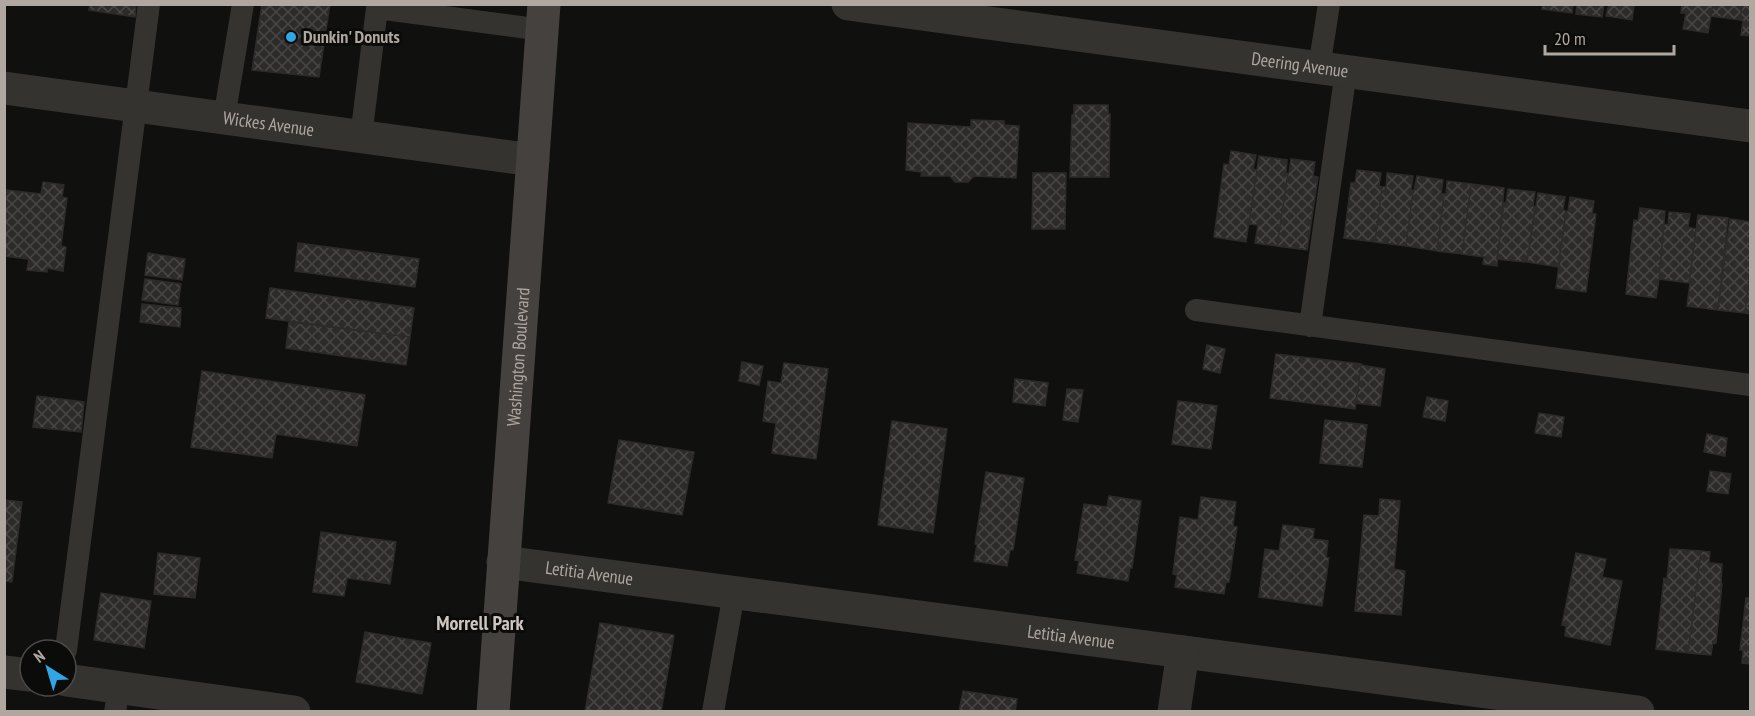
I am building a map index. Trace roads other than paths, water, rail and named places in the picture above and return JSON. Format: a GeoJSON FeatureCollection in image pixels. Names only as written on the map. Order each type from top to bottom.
{"type":"FeatureCollection","features":[{"type":"Feature","properties":{"kind":"main road","name":"Washington Boulevard"},"geometry":{"type":"LineString","coordinates":[[494,711],[544,17]]}},
{"type":"Feature","properties":{"kind":"street","name":"Deering Avenue"},"geometry":{"type":"LineString","coordinates":[[848,4],[1750,126]]}},
{"type":"Feature","properties":{"kind":"street","name":"Wickes Avenue"},"geometry":{"type":"LineString","coordinates":[[4,88],[533,160]]}},
{"type":"Feature","properties":{"kind":"street","name":"Letitia Avenue"},"geometry":{"type":"LineString","coordinates":[[504,562],[1638,711]]}},
{"type":"Feature","properties":{"kind":"street"},"geometry":{"type":"LineString","coordinates":[[1174,711],[1182,652]]}},
{"type":"Feature","properties":{"kind":"street"},"geometry":{"type":"LineString","coordinates":[[78,685],[117,700],[294,711]]}},
{"type":"Feature","properties":{"kind":"lane"},"geometry":{"type":"LineString","coordinates":[[68,638],[149,4]]}},
{"type":"Feature","properties":{"kind":"lane"},"geometry":{"type":"LineString","coordinates":[[224,118],[243,4]]}},
{"type":"Feature","properties":{"kind":"lane"},"geometry":{"type":"LineString","coordinates":[[1310,326],[1333,70],[1329,4]]}},
{"type":"Feature","properties":{"kind":"lane"},"geometry":{"type":"LineString","coordinates":[[361,137],[377,8],[544,17]]}},
{"type":"Feature","properties":{"kind":"lane"},"geometry":{"type":"LineString","coordinates":[[1196,310],[1750,385]]}},
{"type":"Feature","properties":{"kind":"lane"},"geometry":{"type":"LineString","coordinates":[[713,711],[734,592]]}},
{"type":"Feature","properties":{"kind":"place","name":"Dunkin' Donuts"},"geometry":{"type":"Point","coordinates":[291,37]}},
{"type":"Feature","properties":{"kind":"district","name":"Morrell Park"},"geometry":{"type":"Point","coordinates":[480,623]}}]}
